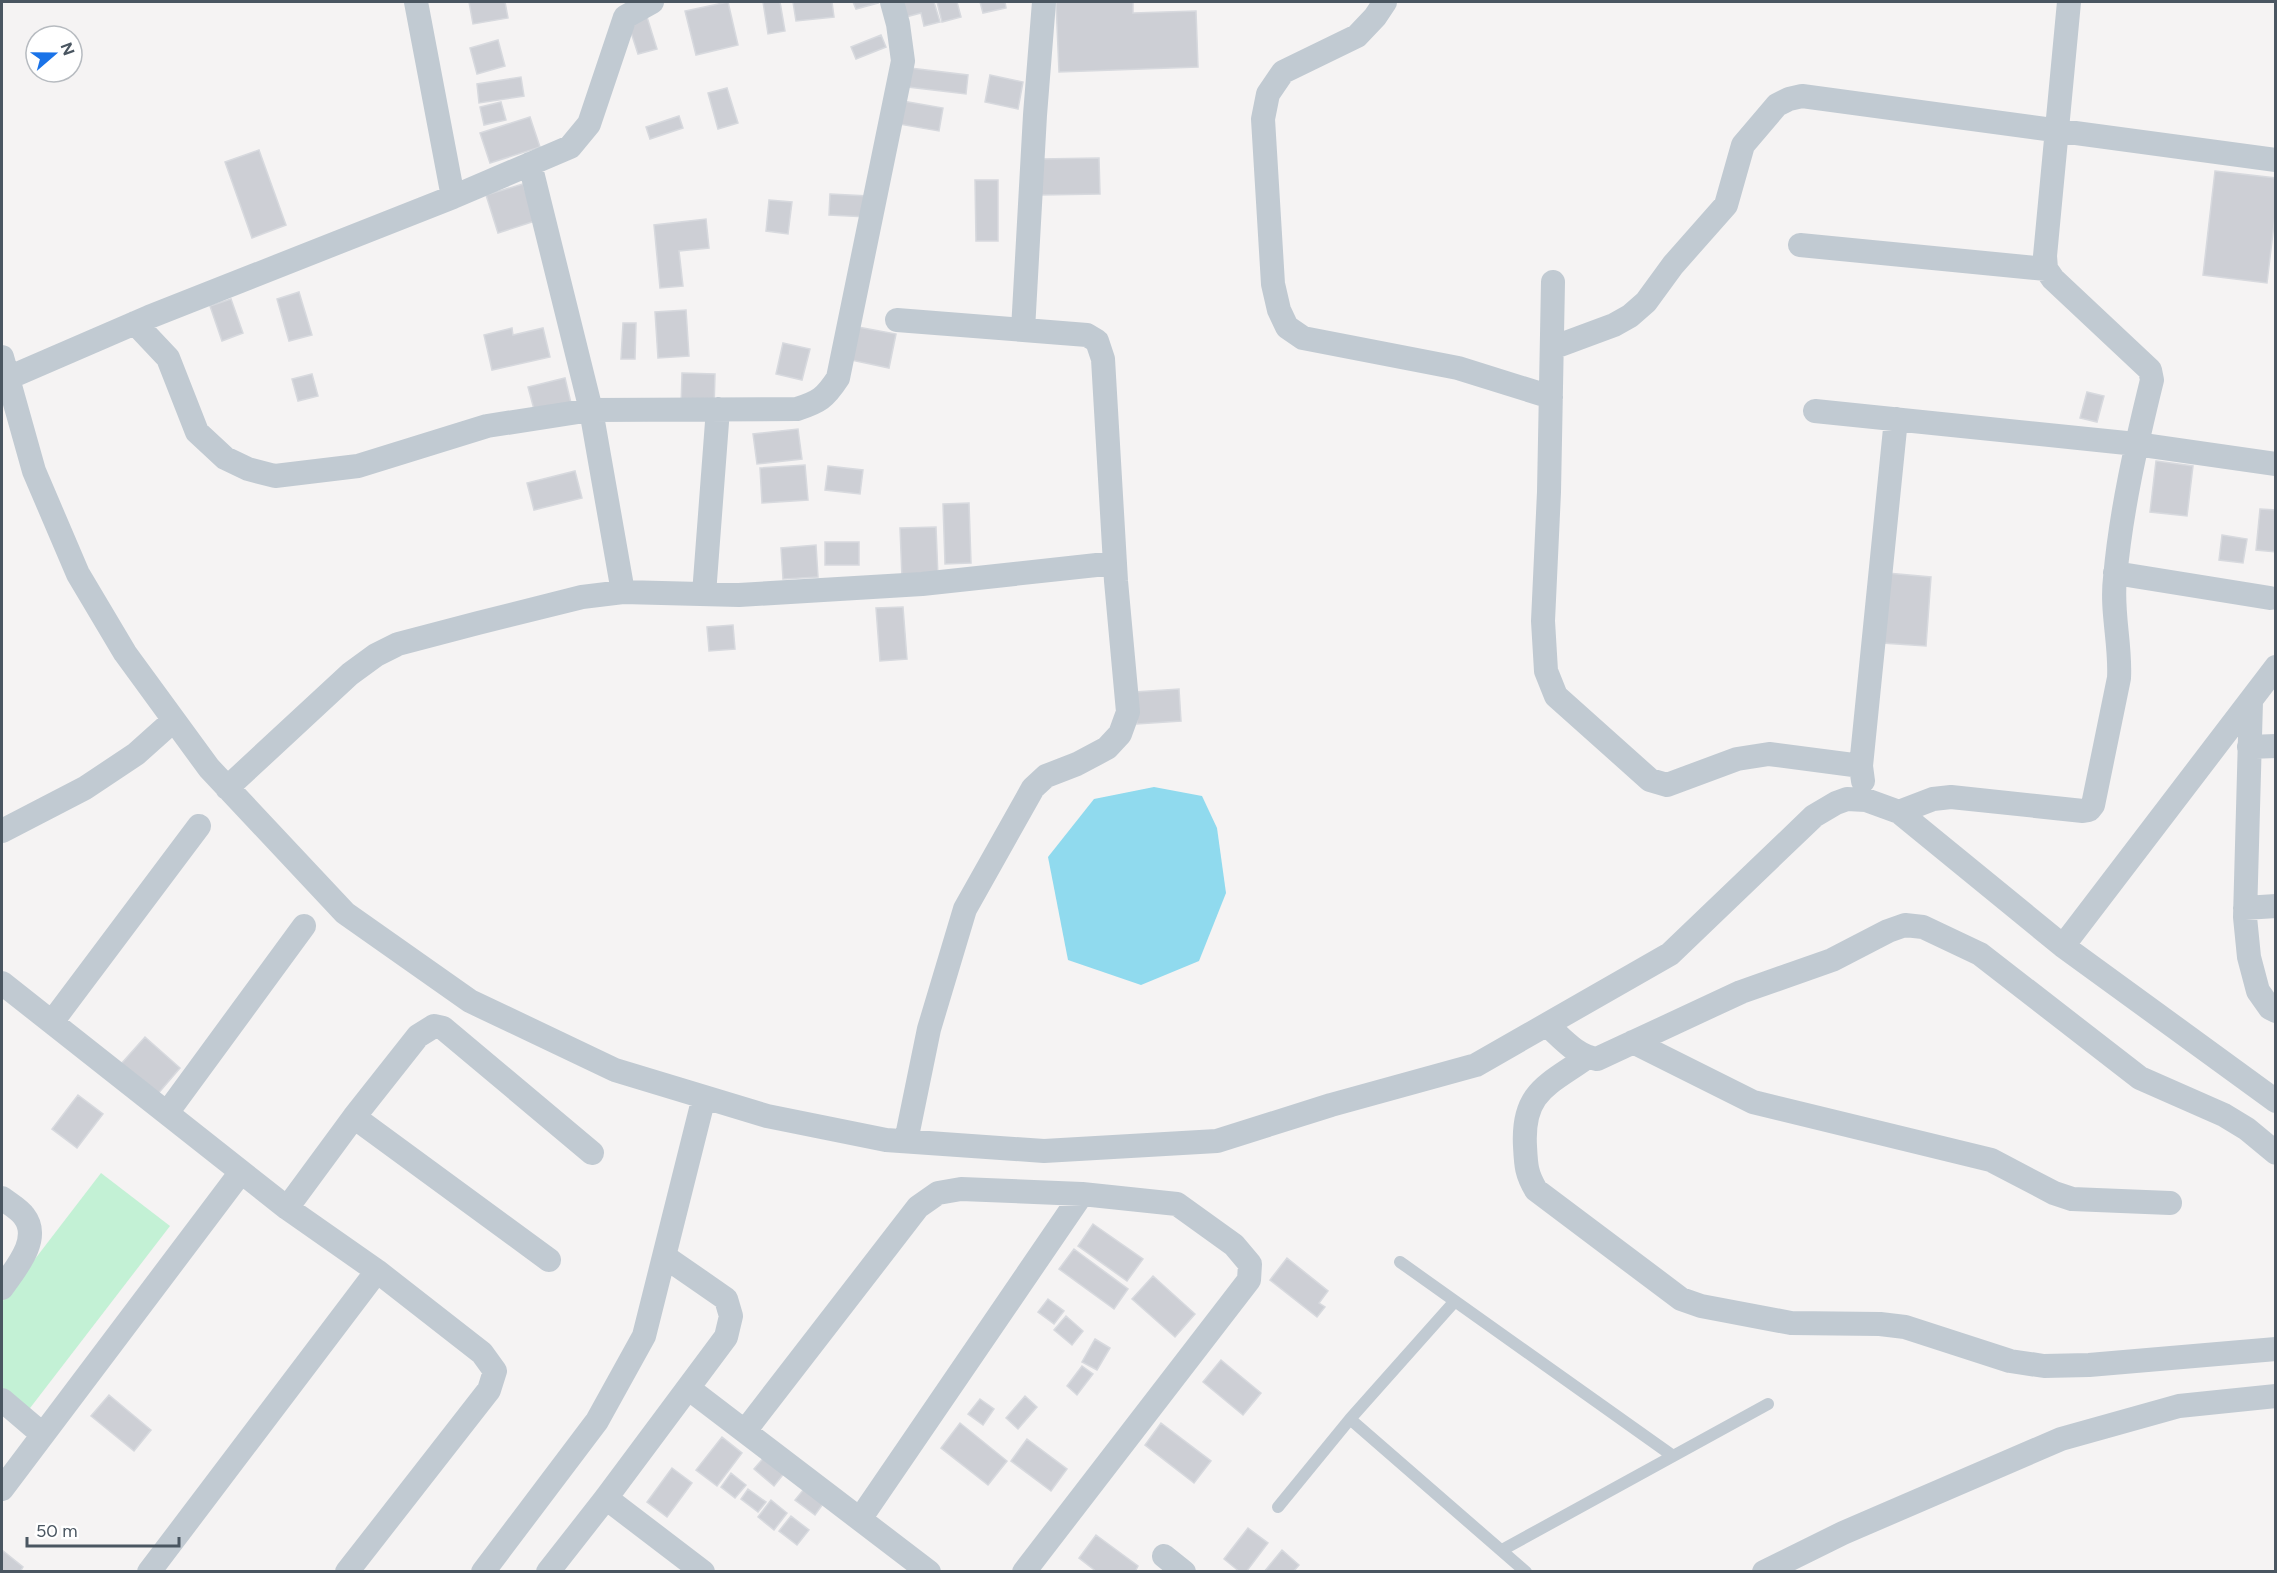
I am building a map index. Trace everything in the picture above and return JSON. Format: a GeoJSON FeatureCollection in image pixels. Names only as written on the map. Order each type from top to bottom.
{"type":"FeatureCollection","features":[{"type":"Feature","properties":{"kind":"street"},"geometry":{"type":"LineString","coordinates":[[416,2],[453,197]]}},
{"type":"Feature","properties":{"kind":"street"},"geometry":{"type":"LineString","coordinates":[[652,2],[625,17],[589,124],[570,147],[453,197],[135,323],[4,368],[34,471],[78,574],[125,653],[209,768],[345,913],[470,1001],[615,1070],[767,1116],[886,1140],[1044,1151],[1217,1141],[1331,1105],[1476,1065],[1670,954],[1814,816],[1836,802],[1847,799],[1866,800],[1899,812],[2063,946],[2276,1101]]}},
{"type":"Feature","properties":{"kind":"street"},"geometry":{"type":"LineString","coordinates":[[135,323],[168,358],[197,432],[225,458],[248,469],[275,476],[358,466],[487,426],[591,410],[797,409],[818,402],[828,393],[838,378],[903,61],[898,24],[892,2]]}},
{"type":"Feature","properties":{"kind":"street"},"geometry":{"type":"LineString","coordinates":[[1023,330],[1044,2]]}},
{"type":"Feature","properties":{"kind":"street"},"geometry":{"type":"LineString","coordinates":[[1385,2],[1375,17],[1357,36],[1283,72],[1268,94],[1263,119],[1270,249],[1273,284],[1279,310],[1287,327],[1303,338],[1458,368],[1551,397]]}},
{"type":"Feature","properties":{"kind":"street"},"geometry":{"type":"LineString","coordinates":[[1899,812],[1933,799],[1952,797],[2089,810],[2093,805],[2119,678],[2115,573],[2136,444],[2152,380],[2150,370],[2053,279],[2046,269],[2045,256],[2069,2]]}},
{"type":"Feature","properties":{"kind":"street"},"geometry":{"type":"LineString","coordinates":[[1552,348],[1614,325],[1630,316],[1646,302],[1673,265],[1726,205],[1743,145],[1777,105],[1789,99],[1802,96],[2276,160]]}},
{"type":"Feature","properties":{"kind":"street"},"geometry":{"type":"LineString","coordinates":[[530,164],[591,410],[623,592]]}},
{"type":"Feature","properties":{"kind":"street"},"geometry":{"type":"LineString","coordinates":[[1800,245],[2046,269]]}},
{"type":"Feature","properties":{"kind":"street"},"geometry":{"type":"LineString","coordinates":[[1553,282],[1550,492],[1543,621],[1546,671],[1556,696],[1650,780],[1668,785],[1737,759],[1769,754],[1862,765]]}},
{"type":"Feature","properties":{"kind":"street"},"geometry":{"type":"LineString","coordinates":[[897,320],[1087,335],[1096,341],[1103,359],[1115,562],[1128,712],[1120,734],[1107,748],[1077,764],[1046,776],[1033,788],[966,909],[929,1029],[906,1141]]}},
{"type":"Feature","properties":{"kind":"street"},"geometry":{"type":"LineString","coordinates":[[704,594],[718,409]]}},
{"type":"Feature","properties":{"kind":"street"},"geometry":{"type":"LineString","coordinates":[[1815,411],[2136,444],[2276,464]]}},
{"type":"Feature","properties":{"kind":"street"},"geometry":{"type":"LineString","coordinates":[[1866,800],[1862,765],[1896,420]]}},
{"type":"Feature","properties":{"kind":"street"},"geometry":{"type":"LineString","coordinates":[[227,788],[350,674],[376,655],[398,644],[478,622],[582,597],[623,592],[739,595],[921,584],[1115,562]]}},
{"type":"Feature","properties":{"kind":"street"},"geometry":{"type":"LineString","coordinates":[[2115,573],[2270,598]]}},
{"type":"Feature","properties":{"kind":"street"},"geometry":{"type":"LineString","coordinates":[[2063,946],[2276,667]]}},
{"type":"Feature","properties":{"kind":"street"},"geometry":{"type":"LineString","coordinates":[[2251,701],[2245,908],[2249,957],[2258,991],[2270,1008],[2276,1011]]}},
{"type":"Feature","properties":{"kind":"street"},"geometry":{"type":"LineString","coordinates":[[2,831],[85,788],[136,754],[174,720]]}},
{"type":"Feature","properties":{"kind":"street"},"geometry":{"type":"LineString","coordinates":[[2249,747],[2276,746]]}},
{"type":"Feature","properties":{"kind":"street"},"geometry":{"type":"LineString","coordinates":[[52,1022],[199,826]]}},
{"type":"Feature","properties":{"kind":"street"},"geometry":{"type":"LineString","coordinates":[[2245,908],[2276,906]]}},
{"type":"Feature","properties":{"kind":"street"},"geometry":{"type":"LineString","coordinates":[[1547,1025],[1578,1053],[1586,1058],[1596,1059],[1741,992],[1832,960],[1887,931],[1905,924],[1923,927],[1980,954],[2140,1078],[2224,1115],[2247,1129],[2276,1153]]}},
{"type":"Feature","properties":{"kind":"street"},"geometry":{"type":"LineString","coordinates":[[167,1113],[304,926]]}},
{"type":"Feature","properties":{"kind":"street"},"geometry":{"type":"LineString","coordinates":[[2,983],[287,1208],[377,1271],[482,1353],[495,1371],[489,1390],[347,1572]]}},
{"type":"Feature","properties":{"kind":"street"},"geometry":{"type":"LineString","coordinates":[[287,1208],[354,1117],[418,1036],[434,1026],[443,1028],[592,1153]]}},
{"type":"Feature","properties":{"kind":"street"},"geometry":{"type":"LineString","coordinates":[[1633,1042],[1753,1102],[1990,1160],[2054,1193],[2072,1199],[2170,1203]]}},
{"type":"Feature","properties":{"kind":"street"},"geometry":{"type":"LineString","coordinates":[[1586,1058],[1540,1091],[1532,1101],[1526,1117],[1526,1172],[1536,1190],[1681,1299],[1701,1306],[1791,1323],[1880,1324],[1905,1327],[2010,1361],[2044,1366],[2089,1365],[2276,1349]]}},
{"type":"Feature","properties":{"kind":"street"},"geometry":{"type":"LineString","coordinates":[[483,1572],[597,1421],[644,1336],[704,1097]]}},
{"type":"Feature","properties":{"kind":"street"},"geometry":{"type":"LineString","coordinates":[[354,1117],[549,1260]]}},
{"type":"Feature","properties":{"kind":"street"},"geometry":{"type":"LineString","coordinates":[[2,1489],[241,1172]]}},
{"type":"Feature","properties":{"kind":"street"},"geometry":{"type":"LineString","coordinates":[[745,1431],[918,1207],[939,1193],[961,1189],[1082,1194],[1177,1204],[1234,1245],[1250,1264],[1249,1280],[1024,1572]]}},
{"type":"Feature","properties":{"kind":"street"},"geometry":{"type":"LineString","coordinates":[[860,1519],[1082,1194]]}},
{"type":"Feature","properties":{"kind":"street"},"geometry":{"type":"LineString","coordinates":[[2,1198],[25,1216],[31,1235],[24,1256],[2,1288]]}},
{"type":"Feature","properties":{"kind":"street"},"geometry":{"type":"LineString","coordinates":[[548,1572],[726,1337],[731,1316],[726,1299],[664,1256]]}},
{"type":"Feature","properties":{"kind":"street"},"geometry":{"type":"LineString","coordinates":[[149,1572],[377,1271]]}},
{"type":"Feature","properties":{"kind":"street"},"geometry":{"type":"LineString","coordinates":[[688,1388],[929,1572]]}},
{"type":"Feature","properties":{"kind":"street"},"geometry":{"type":"LineString","coordinates":[[1764,1572],[1843,1533],[2061,1439],[2179,1406],[2276,1396]]}},
{"type":"Feature","properties":{"kind":"street"},"geometry":{"type":"LineString","coordinates":[[2,1400],[42,1434]]}},
{"type":"Feature","properties":{"kind":"street"},"geometry":{"type":"LineString","coordinates":[[606,1498],[703,1572]]}},
{"type":"Feature","properties":{"kind":"street"},"geometry":{"type":"LineString","coordinates":[[1164,1556],[1184,1572]]}},
{"type":"Feature","properties":{"kind":"lane"},"geometry":{"type":"LineString","coordinates":[[1400,1262],[1673,1456]]}},
{"type":"Feature","properties":{"kind":"lane"},"geometry":{"type":"LineString","coordinates":[[1278,1507],[1350,1419],[1455,1301]]}},
{"type":"Feature","properties":{"kind":"lane"},"geometry":{"type":"LineString","coordinates":[[1502,1550],[1768,1404]]}},
{"type":"Feature","properties":{"kind":"lane"},"geometry":{"type":"LineString","coordinates":[[1350,1419],[1526,1572]]}},
{"type":"Feature","properties":{"kind":"green space"},"geometry":{"type":"Polygon","coordinates":[[[101,1173],[170,1226],[27,1412],[2,1392],[2,1302],[101,1173]]]}},
{"type":"Feature","properties":{"kind":"water"},"geometry":{"type":"Polygon","coordinates":[[[1154,787],[1202,796],[1217,828],[1226,893],[1199,961],[1141,985],[1068,960],[1048,857],[1094,799],[1154,787]]]}},
{"type":"Feature","properties":{"kind":"building"},"geometry":{"type":"Polygon","coordinates":[[[469,2],[505,2],[508,18],[473,24],[469,2]]]}},
{"type":"Feature","properties":{"kind":"building"},"geometry":{"type":"Polygon","coordinates":[[[728,2],[738,45],[696,55],[685,11],[728,2]]]}},
{"type":"Feature","properties":{"kind":"building"},"geometry":{"type":"Polygon","coordinates":[[[763,2],[780,2],[785,31],[768,34],[763,2]]]}},
{"type":"Feature","properties":{"kind":"building"},"geometry":{"type":"Polygon","coordinates":[[[793,2],[832,2],[834,17],[796,21],[793,2]]]}},
{"type":"Feature","properties":{"kind":"building"},"geometry":{"type":"Polygon","coordinates":[[[853,2],[877,2],[878,3],[856,9],[853,2]]]}},
{"type":"Feature","properties":{"kind":"building"},"geometry":{"type":"Polygon","coordinates":[[[898,2],[934,2],[940,22],[924,26],[921,13],[902,18],[898,2]]]}},
{"type":"Feature","properties":{"kind":"building"},"geometry":{"type":"Polygon","coordinates":[[[937,2],[957,2],[961,17],[942,22],[937,2]]]}},
{"type":"Feature","properties":{"kind":"building"},"geometry":{"type":"Polygon","coordinates":[[[980,2],[1005,2],[1006,8],[983,13],[980,2]]]}},
{"type":"Feature","properties":{"kind":"building"},"geometry":{"type":"Polygon","coordinates":[[[1056,2],[1133,2],[1133,13],[1196,11],[1198,67],[1059,72],[1056,2]]]}},
{"type":"Feature","properties":{"kind":"building"},"geometry":{"type":"Polygon","coordinates":[[[647,17],[657,49],[638,54],[628,23],[647,17]]]}},
{"type":"Feature","properties":{"kind":"building"},"geometry":{"type":"Polygon","coordinates":[[[881,35],[886,47],[856,59],[851,47],[881,35]]]}},
{"type":"Feature","properties":{"kind":"building"},"geometry":{"type":"Polygon","coordinates":[[[498,40],[505,66],[477,74],[470,48],[498,40]]]}},
{"type":"Feature","properties":{"kind":"building"},"geometry":{"type":"Polygon","coordinates":[[[910,68],[968,75],[966,94],[908,87],[910,68]]]}},
{"type":"Feature","properties":{"kind":"building"},"geometry":{"type":"Polygon","coordinates":[[[990,75],[1023,82],[1018,109],[985,102],[990,75]]]}},
{"type":"Feature","properties":{"kind":"building"},"geometry":{"type":"Polygon","coordinates":[[[521,77],[524,96],[479,103],[477,84],[521,77]]]}},
{"type":"Feature","properties":{"kind":"building"},"geometry":{"type":"Polygon","coordinates":[[[727,88],[738,123],[718,129],[708,93],[727,88]]]}},
{"type":"Feature","properties":{"kind":"building"},"geometry":{"type":"Polygon","coordinates":[[[897,100],[943,108],[939,131],[893,123],[897,100]]]}},
{"type":"Feature","properties":{"kind":"building"},"geometry":{"type":"Polygon","coordinates":[[[501,102],[506,120],[484,125],[480,107],[501,102]]]}},
{"type":"Feature","properties":{"kind":"building"},"geometry":{"type":"Polygon","coordinates":[[[679,116],[683,128],[650,139],[646,127],[679,116]]]}},
{"type":"Feature","properties":{"kind":"building"},"geometry":{"type":"Polygon","coordinates":[[[530,117],[540,147],[490,163],[480,133],[530,117]]]}},
{"type":"Feature","properties":{"kind":"building"},"geometry":{"type":"Polygon","coordinates":[[[259,150],[286,225],[252,238],[225,162],[259,150]]]}},
{"type":"Feature","properties":{"kind":"building"},"geometry":{"type":"Polygon","coordinates":[[[1099,158],[1100,194],[1041,195],[1040,159],[1099,158]]]}},
{"type":"Feature","properties":{"kind":"building"},"geometry":{"type":"Polygon","coordinates":[[[2215,171],[2276,178],[2276,207],[2267,283],[2203,275],[2215,171]]]}},
{"type":"Feature","properties":{"kind":"building"},"geometry":{"type":"Polygon","coordinates":[[[975,180],[998,180],[998,241],[976,241],[975,180]]]}},
{"type":"Feature","properties":{"kind":"building"},"geometry":{"type":"Polygon","coordinates":[[[523,184],[535,221],[498,233],[486,195],[523,184]]]}},
{"type":"Feature","properties":{"kind":"building"},"geometry":{"type":"Polygon","coordinates":[[[830,194],[869,196],[868,217],[829,215],[830,194]]]}},
{"type":"Feature","properties":{"kind":"building"},"geometry":{"type":"Polygon","coordinates":[[[769,200],[792,202],[788,234],[766,231],[769,200]]]}},
{"type":"Feature","properties":{"kind":"building"},"geometry":{"type":"Polygon","coordinates":[[[706,219],[709,248],[679,251],[683,286],[660,288],[654,225],[706,219]]]}},
{"type":"Feature","properties":{"kind":"building"},"geometry":{"type":"Polygon","coordinates":[[[299,292],[312,335],[289,341],[277,299],[299,292]]]}},
{"type":"Feature","properties":{"kind":"building"},"geometry":{"type":"Polygon","coordinates":[[[231,299],[243,333],[222,341],[210,306],[231,299]]]}},
{"type":"Feature","properties":{"kind":"building"},"geometry":{"type":"Polygon","coordinates":[[[686,310],[689,356],[658,358],[655,312],[686,310]]]}},
{"type":"Feature","properties":{"kind":"building"},"geometry":{"type":"Polygon","coordinates":[[[623,323],[636,323],[635,359],[621,359],[623,323]]]}},
{"type":"Feature","properties":{"kind":"building"},"geometry":{"type":"Polygon","coordinates":[[[858,327],[896,334],[889,368],[851,360],[858,327]]]}},
{"type":"Feature","properties":{"kind":"building"},"geometry":{"type":"Polygon","coordinates":[[[512,328],[513,335],[543,328],[550,357],[492,370],[484,335],[512,328]]]}},
{"type":"Feature","properties":{"kind":"building"},"geometry":{"type":"Polygon","coordinates":[[[783,343],[810,349],[802,380],[776,374],[783,343]]]}},
{"type":"Feature","properties":{"kind":"building"},"geometry":{"type":"Polygon","coordinates":[[[682,373],[715,374],[714,409],[681,408],[682,373]]]}},
{"type":"Feature","properties":{"kind":"building"},"geometry":{"type":"Polygon","coordinates":[[[312,374],[318,396],[298,401],[292,379],[312,374]]]}},
{"type":"Feature","properties":{"kind":"building"},"geometry":{"type":"Polygon","coordinates":[[[565,378],[571,403],[535,413],[528,387],[565,378]]]}},
{"type":"Feature","properties":{"kind":"building"},"geometry":{"type":"Polygon","coordinates":[[[2087,392],[2104,396],[2097,422],[2080,418],[2087,392]]]}},
{"type":"Feature","properties":{"kind":"building"},"geometry":{"type":"Polygon","coordinates":[[[798,429],[802,459],[757,464],[753,434],[798,429]]]}},
{"type":"Feature","properties":{"kind":"building"},"geometry":{"type":"Polygon","coordinates":[[[2156,461],[2193,466],[2187,516],[2150,512],[2156,461]]]}},
{"type":"Feature","properties":{"kind":"building"},"geometry":{"type":"Polygon","coordinates":[[[805,465],[808,500],[762,503],[760,468],[805,465]]]}},
{"type":"Feature","properties":{"kind":"building"},"geometry":{"type":"Polygon","coordinates":[[[828,466],[863,470],[860,494],[825,490],[828,466]]]}},
{"type":"Feature","properties":{"kind":"building"},"geometry":{"type":"Polygon","coordinates":[[[575,471],[582,498],[534,510],[527,483],[575,471]]]}},
{"type":"Feature","properties":{"kind":"building"},"geometry":{"type":"Polygon","coordinates":[[[969,503],[971,563],[945,564],[943,504],[969,503]]]}},
{"type":"Feature","properties":{"kind":"building"},"geometry":{"type":"Polygon","coordinates":[[[2260,509],[2276,510],[2276,552],[2256,550],[2260,509]]]}},
{"type":"Feature","properties":{"kind":"building"},"geometry":{"type":"Polygon","coordinates":[[[936,527],[938,577],[902,578],[900,528],[936,527]]]}},
{"type":"Feature","properties":{"kind":"building"},"geometry":{"type":"Polygon","coordinates":[[[2222,535],[2247,539],[2243,563],[2219,560],[2222,535]]]}},
{"type":"Feature","properties":{"kind":"building"},"geometry":{"type":"Polygon","coordinates":[[[825,542],[859,542],[859,565],[825,565],[825,542]]]}},
{"type":"Feature","properties":{"kind":"building"},"geometry":{"type":"Polygon","coordinates":[[[816,545],[818,577],[783,579],[781,548],[816,545]]]}},
{"type":"Feature","properties":{"kind":"building"},"geometry":{"type":"Polygon","coordinates":[[[1887,573],[1931,577],[1926,646],[1882,643],[1887,573]]]}},
{"type":"Feature","properties":{"kind":"building"},"geometry":{"type":"Polygon","coordinates":[[[903,607],[907,659],[880,661],[876,608],[903,607]]]}},
{"type":"Feature","properties":{"kind":"building"},"geometry":{"type":"Polygon","coordinates":[[[733,625],[735,649],[709,651],[707,627],[733,625]]]}},
{"type":"Feature","properties":{"kind":"building"},"geometry":{"type":"Polygon","coordinates":[[[1179,689],[1181,721],[1137,724],[1135,692],[1179,689]]]}},
{"type":"Feature","properties":{"kind":"building"},"geometry":{"type":"Polygon","coordinates":[[[145,1037],[180,1068],[156,1096],[121,1064],[145,1037]]]}},
{"type":"Feature","properties":{"kind":"building"},"geometry":{"type":"Polygon","coordinates":[[[78,1095],[103,1114],[77,1148],[52,1129],[78,1095]]]}},
{"type":"Feature","properties":{"kind":"building"},"geometry":{"type":"Polygon","coordinates":[[[1093,1224],[1143,1259],[1127,1281],[1078,1246],[1093,1224]]]}},
{"type":"Feature","properties":{"kind":"building"},"geometry":{"type":"Polygon","coordinates":[[[1074,1249],[1128,1289],[1114,1309],[1059,1269],[1074,1249]]]}},
{"type":"Feature","properties":{"kind":"building"},"geometry":{"type":"Polygon","coordinates":[[[1287,1258],[1328,1291],[1319,1303],[1325,1307],[1317,1317],[1270,1280],[1287,1258]]]}},
{"type":"Feature","properties":{"kind":"building"},"geometry":{"type":"Polygon","coordinates":[[[1153,1276],[1195,1314],[1175,1337],[1132,1299],[1153,1276]]]}},
{"type":"Feature","properties":{"kind":"building"},"geometry":{"type":"Polygon","coordinates":[[[1048,1299],[1064,1311],[1054,1324],[1038,1312],[1048,1299]]]}},
{"type":"Feature","properties":{"kind":"building"},"geometry":{"type":"Polygon","coordinates":[[[1066,1316],[1083,1331],[1072,1345],[1054,1330],[1066,1316]]]}},
{"type":"Feature","properties":{"kind":"building"},"geometry":{"type":"Polygon","coordinates":[[[1095,1339],[1110,1348],[1097,1370],[1082,1362],[1095,1339]]]}},
{"type":"Feature","properties":{"kind":"building"},"geometry":{"type":"Polygon","coordinates":[[[1221,1360],[1261,1393],[1243,1415],[1203,1382],[1221,1360]]]}},
{"type":"Feature","properties":{"kind":"building"},"geometry":{"type":"Polygon","coordinates":[[[1082,1366],[1093,1374],[1077,1395],[1067,1386],[1082,1366]]]}},
{"type":"Feature","properties":{"kind":"building"},"geometry":{"type":"Polygon","coordinates":[[[109,1395],[151,1430],[134,1451],[91,1416],[109,1395]]]}},
{"type":"Feature","properties":{"kind":"building"},"geometry":{"type":"Polygon","coordinates":[[[1025,1396],[1037,1407],[1018,1429],[1006,1418],[1025,1396]]]}},
{"type":"Feature","properties":{"kind":"building"},"geometry":{"type":"Polygon","coordinates":[[[980,1399],[994,1409],[983,1425],[968,1414],[980,1399]]]}},
{"type":"Feature","properties":{"kind":"building"},"geometry":{"type":"Polygon","coordinates":[[[960,1423],[1007,1461],[988,1485],[941,1448],[960,1423]]]}},
{"type":"Feature","properties":{"kind":"building"},"geometry":{"type":"Polygon","coordinates":[[[1161,1423],[1211,1461],[1194,1483],[1145,1445],[1161,1423]]]}},
{"type":"Feature","properties":{"kind":"building"},"geometry":{"type":"Polygon","coordinates":[[[722,1437],[742,1453],[717,1486],[696,1470],[722,1437]]]}},
{"type":"Feature","properties":{"kind":"building"},"geometry":{"type":"Polygon","coordinates":[[[1027,1439],[1067,1469],[1051,1491],[1011,1461],[1027,1439]]]}},
{"type":"Feature","properties":{"kind":"building"},"geometry":{"type":"Polygon","coordinates":[[[766,1455],[785,1472],[774,1486],[754,1469],[766,1455]]]}},
{"type":"Feature","properties":{"kind":"building"},"geometry":{"type":"Polygon","coordinates":[[[672,1468],[692,1483],[667,1517],[647,1502],[672,1468]]]}},
{"type":"Feature","properties":{"kind":"building"},"geometry":{"type":"Polygon","coordinates":[[[731,1473],[746,1485],[735,1498],[721,1487],[731,1473]]]}},
{"type":"Feature","properties":{"kind":"building"},"geometry":{"type":"Polygon","coordinates":[[[748,1489],[766,1502],[758,1512],[741,1499],[748,1489]]]}},
{"type":"Feature","properties":{"kind":"building"},"geometry":{"type":"Polygon","coordinates":[[[804,1489],[823,1504],[815,1515],[795,1500],[804,1489]]]}},
{"type":"Feature","properties":{"kind":"building"},"geometry":{"type":"Polygon","coordinates":[[[771,1500],[787,1513],[774,1530],[758,1517],[771,1500]]]}},
{"type":"Feature","properties":{"kind":"building"},"geometry":{"type":"Polygon","coordinates":[[[791,1516],[809,1530],[797,1545],[779,1531],[791,1516]]]}},
{"type":"Feature","properties":{"kind":"building"},"geometry":{"type":"Polygon","coordinates":[[[1248,1528],[1268,1543],[1246,1572],[1240,1572],[1224,1559],[1248,1528]]]}},
{"type":"Feature","properties":{"kind":"building"},"geometry":{"type":"Polygon","coordinates":[[[1096,1535],[1138,1566],[1135,1572],[1097,1572],[1079,1558],[1096,1535]]]}},
{"type":"Feature","properties":{"kind":"building"},"geometry":{"type":"Polygon","coordinates":[[[2,1550],[23,1567],[20,1572],[2,1572],[2,1550]]]}},
{"type":"Feature","properties":{"kind":"building"},"geometry":{"type":"Polygon","coordinates":[[[1282,1550],[1299,1565],[1293,1572],[1264,1572],[1282,1550]]]}}]}
